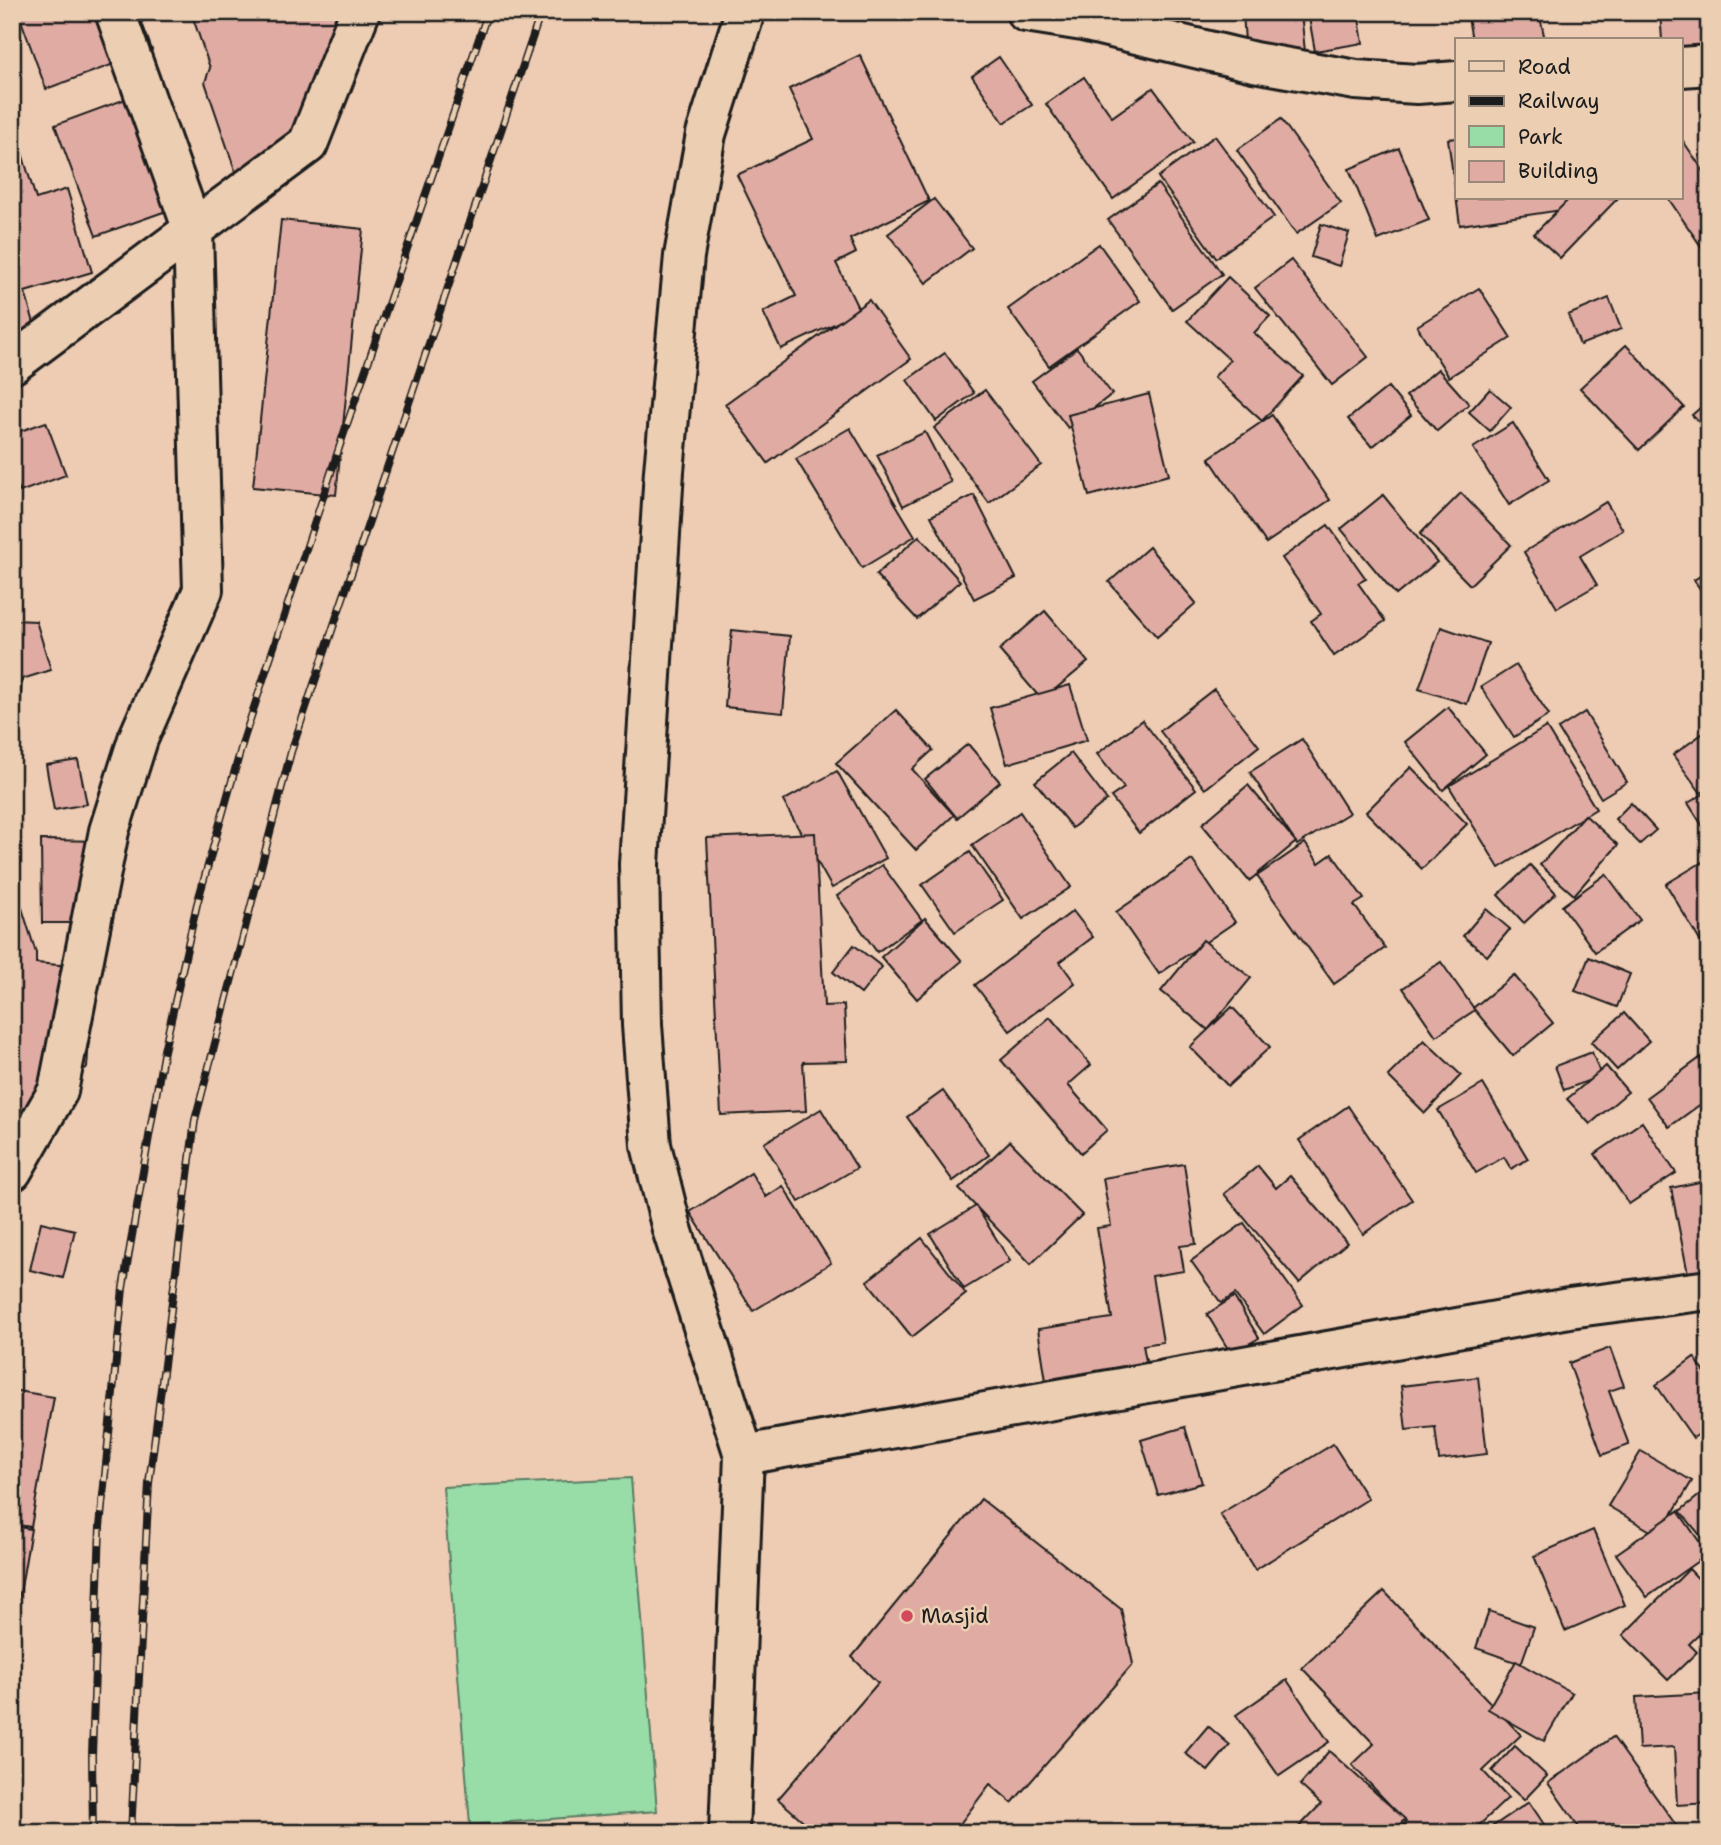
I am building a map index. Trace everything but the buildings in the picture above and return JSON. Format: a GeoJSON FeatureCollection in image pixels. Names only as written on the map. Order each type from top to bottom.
{"type":"FeatureCollection","features":[{"type":"Feature","properties":{"kind":"street"},"geometry":{"type":"LineString","coordinates":[[12,1171],[58,1091],[109,831],[138,739],[203,590],[193,230],[115,12]]}},
{"type":"Feature","properties":{"kind":"street"},"geometry":{"type":"LineString","coordinates":[[12,364],[308,144],[360,12]]}},
{"type":"Feature","properties":{"kind":"street"},"geometry":{"type":"LineString","coordinates":[[729,1833],[744,1455],[672,1229],[651,1145],[642,1025],[639,864],[664,471],[684,257],[706,134],[745,12]]}},
{"type":"Feature","properties":{"kind":"street"},"geometry":{"type":"LineString","coordinates":[[1026,12],[1083,21],[1254,62],[1356,80],[1418,84],[1455,81]]}},
{"type":"Feature","properties":{"kind":"street"},"geometry":{"type":"LineString","coordinates":[[1682,67],[1709,65]]}},
{"type":"Feature","properties":{"kind":"street"},"geometry":{"type":"LineString","coordinates":[[744,1455],[1569,1308],[1709,1290]]}},
{"type":"Feature","properties":{"kind":"green space"},"geometry":{"type":"Polygon","coordinates":[[[631,1478],[657,1811],[470,1825],[443,1487],[631,1478]]]}},
{"type":"Feature","properties":{"kind":"railway"},"geometry":{"type":"LineString","coordinates":[[93,1833],[92,1755],[100,1527],[123,1288],[163,1055],[197,904],[244,738],[344,433],[488,12]]}},
{"type":"Feature","properties":{"kind":"railway"},"geometry":{"type":"LineString","coordinates":[[131,1833],[149,1483],[195,1120],[291,752],[541,12]]}},
{"type":"Feature","properties":{"kind":"place","name":"Masjid"},"geometry":{"type":"Point","coordinates":[907,1616]}}]}
